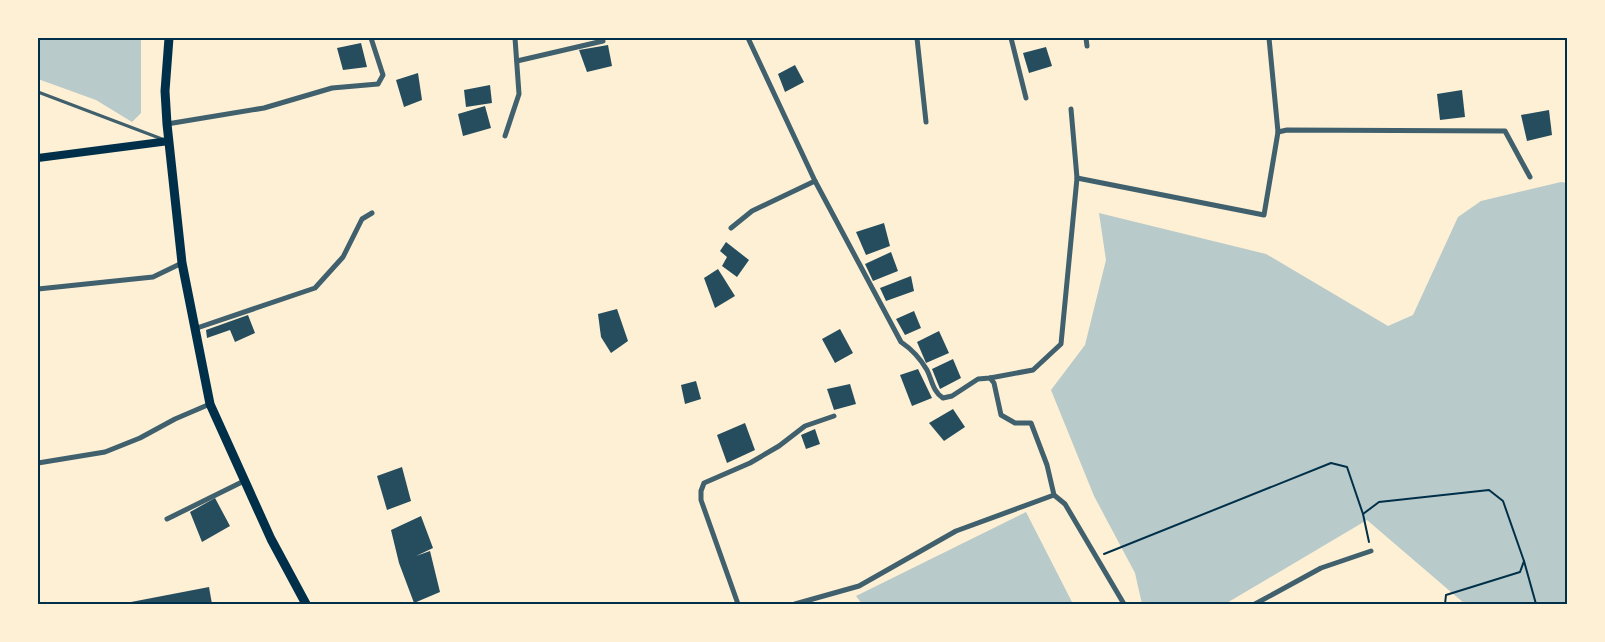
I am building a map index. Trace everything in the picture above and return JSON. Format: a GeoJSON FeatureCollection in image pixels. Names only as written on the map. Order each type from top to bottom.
{"type":"FeatureCollection","features":[{"type":"Feature","properties":{"kind":"highway"},"geometry":{"type":"LineString","coordinates":[[169,38],[165,91],[182,263],[210,404],[271,539],[306,604]]}},
{"type":"Feature","properties":{"kind":"main road"},"geometry":{"type":"LineString","coordinates":[[38,158],[169,141]]}},
{"type":"Feature","properties":{"kind":"street"},"geometry":{"type":"LineString","coordinates":[[167,124],[264,108],[332,88],[378,84],[383,75],[371,38]]}},
{"type":"Feature","properties":{"kind":"street"},"geometry":{"type":"LineString","coordinates":[[505,136],[519,94],[515,38]]}},
{"type":"Feature","properties":{"kind":"street"},"geometry":{"type":"LineString","coordinates":[[748,38],[815,181],[901,342],[916,352],[937,394],[943,398],[952,396],[978,379],[1032,370],[1061,344],[1077,178],[1071,109]]}},
{"type":"Feature","properties":{"kind":"street"},"geometry":{"type":"LineString","coordinates":[[917,38],[926,122]]}},
{"type":"Feature","properties":{"kind":"street"},"geometry":{"type":"LineString","coordinates":[[1011,38],[1026,98]]}},
{"type":"Feature","properties":{"kind":"street"},"geometry":{"type":"LineString","coordinates":[[1086,38],[1087,46]]}},
{"type":"Feature","properties":{"kind":"street"},"geometry":{"type":"LineString","coordinates":[[1077,178],[1264,215],[1278,132],[1269,38]]}},
{"type":"Feature","properties":{"kind":"street"},"geometry":{"type":"LineString","coordinates":[[517,61],[603,41]]}},
{"type":"Feature","properties":{"kind":"street"},"geometry":{"type":"LineString","coordinates":[[1278,132],[1287,130],[1505,131],[1530,177]]}},
{"type":"Feature","properties":{"kind":"street"},"geometry":{"type":"LineString","coordinates":[[731,228],[752,211],[815,181]]}},
{"type":"Feature","properties":{"kind":"street"},"geometry":{"type":"LineString","coordinates":[[194,329],[315,288],[343,257],[362,219],[372,213]]}},
{"type":"Feature","properties":{"kind":"street"},"geometry":{"type":"LineString","coordinates":[[38,289],[153,277],[182,263]]}},
{"type":"Feature","properties":{"kind":"street"},"geometry":{"type":"LineString","coordinates":[[990,378],[994,383],[1001,414],[1015,423],[1030,423],[1047,465],[1054,495],[1065,504],[1124,604]]}},
{"type":"Feature","properties":{"kind":"street"},"geometry":{"type":"LineString","coordinates":[[38,463],[105,452],[140,438],[210,404]]}},
{"type":"Feature","properties":{"kind":"street"},"geometry":{"type":"LineString","coordinates":[[738,604],[701,500],[704,483],[750,463],[805,426],[834,416]]}},
{"type":"Feature","properties":{"kind":"street"},"geometry":{"type":"LineString","coordinates":[[167,519],[244,481]]}},
{"type":"Feature","properties":{"kind":"street"},"geometry":{"type":"LineString","coordinates":[[795,604],[859,586],[956,531],[1054,495]]}},
{"type":"Feature","properties":{"kind":"street"},"geometry":{"type":"LineString","coordinates":[[1255,604],[1322,568],[1371,551]]}},
{"type":"Feature","properties":{"kind":"lane"},"geometry":{"type":"LineString","coordinates":[[38,92],[169,141]]}},
{"type":"Feature","properties":{"kind":"path"},"geometry":{"type":"LineString","coordinates":[[1096,557],[1331,464],[1347,467],[1371,551]]}},
{"type":"Feature","properties":{"kind":"path"},"geometry":{"type":"LineString","coordinates":[[1362,514],[1379,502],[1489,490],[1503,501],[1536,604]]}},
{"type":"Feature","properties":{"kind":"path"},"geometry":{"type":"LineString","coordinates":[[1445,604],[1446,595],[1520,572],[1524,561]]}},
{"type":"Feature","properties":{"kind":"shaded area"},"geometry":{"type":"Polygon","coordinates":[[[38,38],[141,38],[141,113],[132,122],[96,100],[38,79],[38,38]]]}},
{"type":"Feature","properties":{"kind":"shaded area"},"geometry":{"type":"Polygon","coordinates":[[[1561,182],[1567,183],[1567,604],[1465,604],[1367,520],[1225,604],[1142,604],[1135,573],[1094,496],[1051,390],[1085,345],[1106,260],[1099,213],[1266,254],[1388,326],[1413,315],[1458,217],[1481,201],[1561,182]]]}},
{"type":"Feature","properties":{"kind":"shaded area"},"geometry":{"type":"Polygon","coordinates":[[[1026,512],[1073,604],[862,604],[856,596],[1026,512]]]}},
{"type":"Feature","properties":{"kind":"building"},"geometry":{"type":"Polygon","coordinates":[[[361,43],[367,67],[343,70],[337,48],[361,43]]]}},
{"type":"Feature","properties":{"kind":"building"},"geometry":{"type":"Polygon","coordinates":[[[608,45],[612,66],[587,72],[579,50],[608,45]]]}},
{"type":"Feature","properties":{"kind":"building"},"geometry":{"type":"Polygon","coordinates":[[[1046,47],[1052,66],[1029,73],[1023,53],[1046,47]]]}},
{"type":"Feature","properties":{"kind":"building"},"geometry":{"type":"Polygon","coordinates":[[[795,65],[804,82],[785,92],[778,74],[795,65]]]}},
{"type":"Feature","properties":{"kind":"building"},"geometry":{"type":"Polygon","coordinates":[[[418,73],[422,100],[404,107],[396,80],[418,73]]]}},
{"type":"Feature","properties":{"kind":"building"},"geometry":{"type":"Polygon","coordinates":[[[490,85],[492,103],[466,107],[464,90],[490,85]]]}},
{"type":"Feature","properties":{"kind":"building"},"geometry":{"type":"Polygon","coordinates":[[[1462,90],[1465,117],[1440,120],[1437,94],[1462,90]]]}},
{"type":"Feature","properties":{"kind":"building"},"geometry":{"type":"Polygon","coordinates":[[[485,106],[491,128],[463,136],[458,114],[485,106]]]}},
{"type":"Feature","properties":{"kind":"building"},"geometry":{"type":"Polygon","coordinates":[[[1549,110],[1552,135],[1527,141],[1521,115],[1549,110]]]}},
{"type":"Feature","properties":{"kind":"building"},"geometry":{"type":"Polygon","coordinates":[[[884,223],[890,246],[866,255],[856,232],[884,223]]]}},
{"type":"Feature","properties":{"kind":"building"},"geometry":{"type":"Polygon","coordinates":[[[726,242],[749,260],[737,277],[722,266],[727,257],[720,251],[726,242]]]}},
{"type":"Feature","properties":{"kind":"building"},"geometry":{"type":"Polygon","coordinates":[[[891,252],[898,271],[873,281],[865,264],[891,252]]]}},
{"type":"Feature","properties":{"kind":"building"},"geometry":{"type":"Polygon","coordinates":[[[718,269],[735,296],[715,308],[704,278],[718,269]]]}},
{"type":"Feature","properties":{"kind":"building"},"geometry":{"type":"Polygon","coordinates":[[[911,276],[914,291],[886,301],[880,288],[911,276]]]}},
{"type":"Feature","properties":{"kind":"building"},"geometry":{"type":"Polygon","coordinates":[[[617,309],[628,341],[611,353],[601,337],[598,314],[617,309]]]}},
{"type":"Feature","properties":{"kind":"building"},"geometry":{"type":"Polygon","coordinates":[[[914,311],[921,328],[905,335],[896,319],[914,311]]]}},
{"type":"Feature","properties":{"kind":"building"},"geometry":{"type":"Polygon","coordinates":[[[248,315],[255,333],[235,342],[230,330],[207,338],[206,330],[248,315]]]}},
{"type":"Feature","properties":{"kind":"building"},"geometry":{"type":"Polygon","coordinates":[[[840,329],[853,353],[835,363],[822,339],[840,329]]]}},
{"type":"Feature","properties":{"kind":"building"},"geometry":{"type":"Polygon","coordinates":[[[939,331],[949,353],[926,363],[917,342],[939,331]]]}},
{"type":"Feature","properties":{"kind":"building"},"geometry":{"type":"Polygon","coordinates":[[[953,359],[961,378],[940,389],[932,369],[953,359]]]}},
{"type":"Feature","properties":{"kind":"building"},"geometry":{"type":"Polygon","coordinates":[[[918,369],[932,398],[912,406],[900,375],[918,369]]]}},
{"type":"Feature","properties":{"kind":"building"},"geometry":{"type":"Polygon","coordinates":[[[696,381],[701,399],[685,404],[681,385],[696,381]]]}},
{"type":"Feature","properties":{"kind":"building"},"geometry":{"type":"Polygon","coordinates":[[[850,384],[856,404],[834,410],[827,389],[850,384]]]}},
{"type":"Feature","properties":{"kind":"building"},"geometry":{"type":"Polygon","coordinates":[[[953,409],[965,427],[944,441],[929,423],[953,409]]]}},
{"type":"Feature","properties":{"kind":"building"},"geometry":{"type":"Polygon","coordinates":[[[745,423],[755,450],[727,463],[717,435],[745,423]]]}},
{"type":"Feature","properties":{"kind":"building"},"geometry":{"type":"Polygon","coordinates":[[[815,429],[820,444],[806,449],[801,435],[815,429]]]}},
{"type":"Feature","properties":{"kind":"building"},"geometry":{"type":"Polygon","coordinates":[[[402,467],[411,501],[387,510],[377,476],[402,467]]]}},
{"type":"Feature","properties":{"kind":"building"},"geometry":{"type":"Polygon","coordinates":[[[215,498],[230,526],[202,542],[190,512],[215,498]]]}},
{"type":"Feature","properties":{"kind":"building"},"geometry":{"type":"Polygon","coordinates":[[[421,516],[433,548],[416,556],[430,551],[440,592],[414,603],[399,563],[391,530],[421,516]]]}},
{"type":"Feature","properties":{"kind":"building"},"geometry":{"type":"Polygon","coordinates":[[[209,587],[212,604],[131,604],[131,602],[209,587]]]}}]}
